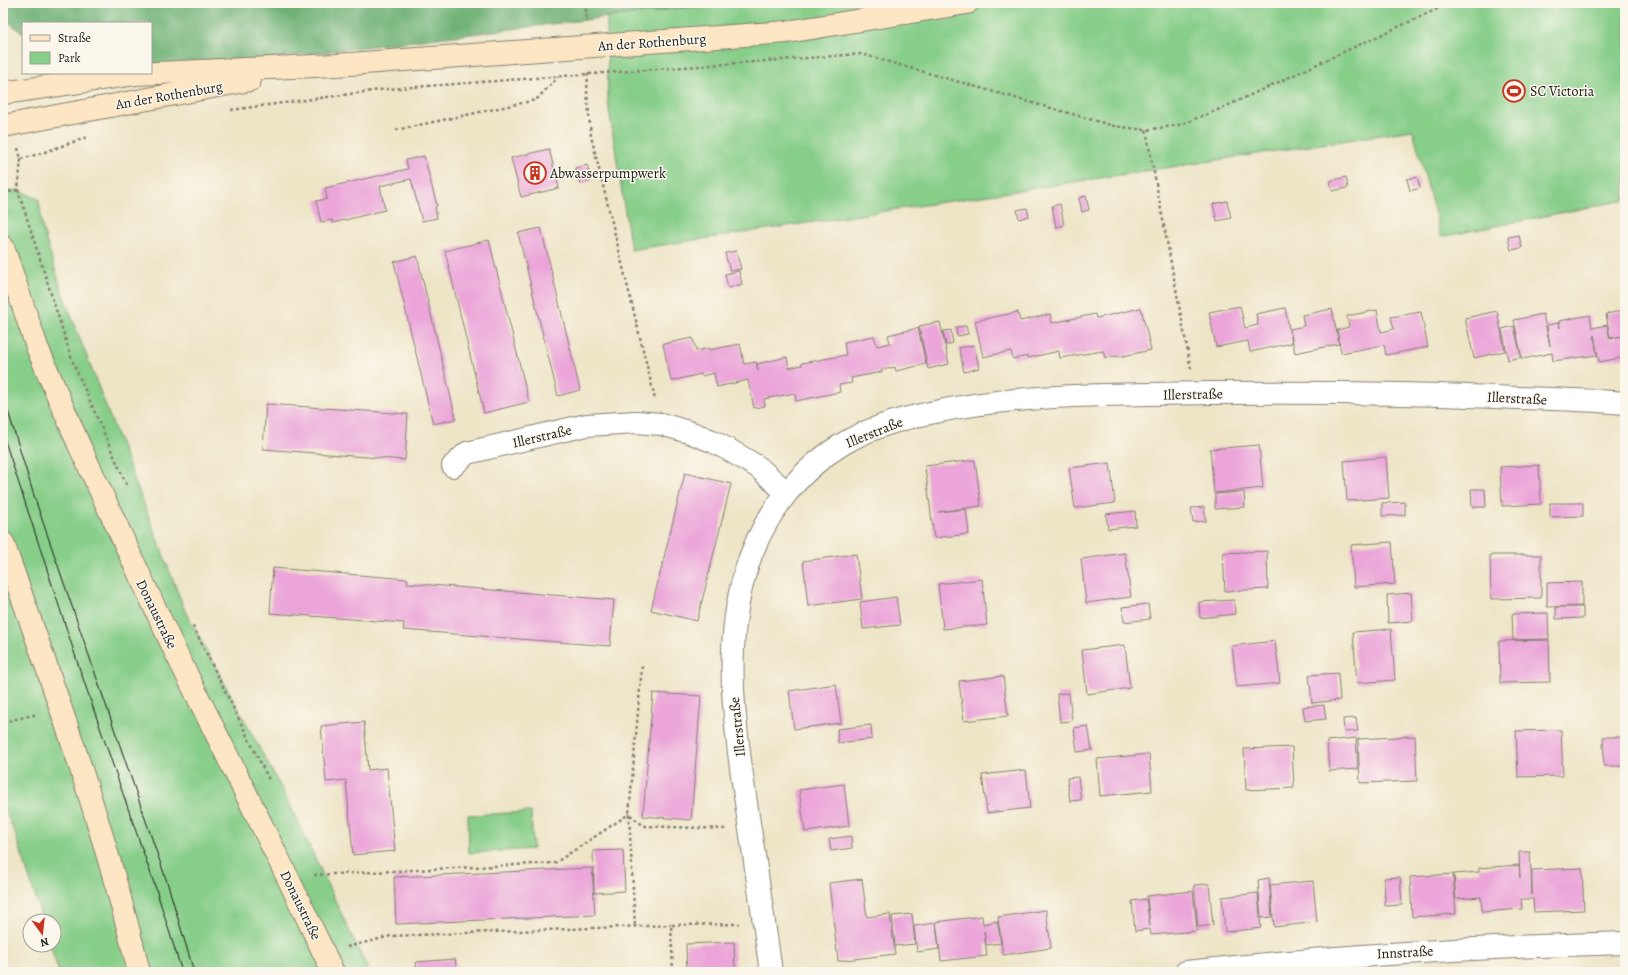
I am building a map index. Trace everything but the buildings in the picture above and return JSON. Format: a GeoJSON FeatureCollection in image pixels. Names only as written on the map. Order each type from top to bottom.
{"type":"FeatureCollection","features":[{"type":"Feature","properties":{"kind":"main road","name":"An der Rothenburg"},"geometry":{"type":"LineString","coordinates":[[152,73],[336,65],[787,32],[968,3]]}},
{"type":"Feature","properties":{"kind":"main road","name":"An der Rothenburg"},"geometry":{"type":"LineString","coordinates":[[7,125],[336,65]]}},
{"type":"Feature","properties":{"kind":"main road","name":"An der Rothenburg"},"geometry":{"type":"LineString","coordinates":[[3,93],[136,74]]}},
{"type":"Feature","properties":{"kind":"main road","name":"Donaustraße"},"geometry":{"type":"LineString","coordinates":[[3,247],[37,347],[92,474],[170,640],[333,972]]}},
{"type":"Feature","properties":{"kind":"main road"},"geometry":{"type":"LineString","coordinates":[[3,543],[86,785],[110,861],[139,972]]}},
{"type":"Feature","properties":{"kind":"street","name":"Illerstraße"},"geometry":{"type":"LineString","coordinates":[[771,972],[733,705],[733,638],[738,601],[745,571],[761,533],[786,492],[810,467],[842,444],[878,427],[916,416],[963,405],[1034,398],[1326,392],[1474,396],[1625,403]]}},
{"type":"Feature","properties":{"kind":"street","name":"Illerstraße"},"geometry":{"type":"LineString","coordinates":[[453,466],[467,454],[588,425],[636,422],[661,424],[692,433],[731,451],[758,467],[786,492]]}},
{"type":"Feature","properties":{"kind":"street","name":"Innstraße"},"geometry":{"type":"LineString","coordinates":[[1186,972],[1363,954],[1625,943]]}},
{"type":"Feature","properties":{"kind":"path"},"geometry":{"type":"LineString","coordinates":[[223,111],[387,89],[861,54],[1114,126],[1146,130],[1179,125],[1220,109],[1450,3]]}},
{"type":"Feature","properties":{"kind":"path"},"geometry":{"type":"LineString","coordinates":[[396,130],[536,100],[588,47]]}},
{"type":"Feature","properties":{"kind":"path"},"geometry":{"type":"LineString","coordinates":[[588,74],[587,92],[591,136],[661,424]]}},
{"type":"Feature","properties":{"kind":"path"},"geometry":{"type":"LineString","coordinates":[[7,125],[21,159],[18,190],[72,360],[129,489]]}},
{"type":"Feature","properties":{"kind":"path"},"geometry":{"type":"LineString","coordinates":[[1146,130],[1196,394]]}},
{"type":"Feature","properties":{"kind":"path"},"geometry":{"type":"LineString","coordinates":[[21,159],[42,154],[88,136]]}},
{"type":"Feature","properties":{"kind":"path"},"geometry":{"type":"LineString","coordinates":[[3,194],[18,190]]}},
{"type":"Feature","properties":{"kind":"path"},"geometry":{"type":"LineString","coordinates":[[192,625],[271,785]]}},
{"type":"Feature","properties":{"kind":"path"},"geometry":{"type":"LineString","coordinates":[[635,926],[629,814],[642,666]]}},
{"type":"Feature","properties":{"kind":"path"},"geometry":{"type":"LineString","coordinates":[[3,722],[39,714]]}},
{"type":"Feature","properties":{"kind":"path"},"geometry":{"type":"LineString","coordinates":[[629,814],[644,826],[750,830]]}},
{"type":"Feature","properties":{"kind":"path"},"geometry":{"type":"LineString","coordinates":[[317,881],[314,875],[555,863],[629,814]]}},
{"type":"Feature","properties":{"kind":"path"},"geometry":{"type":"LineString","coordinates":[[348,947],[391,936],[635,926],[764,923]]}},
{"type":"Feature","properties":{"kind":"path"},"geometry":{"type":"LineString","coordinates":[[671,925],[673,972]]}},
{"type":"Feature","properties":{"kind":"path"},"geometry":{"type":"LineString","coordinates":[[344,941],[350,954]]}},
{"type":"Feature","properties":{"kind":"path"},"geometry":{"type":"LineString","coordinates":[[1587,972],[1625,970]]}},
{"type":"Feature","properties":{"kind":"green space"},"geometry":{"type":"Polygon","coordinates":[[[3,3],[722,3],[152,73],[152,22],[22,22],[22,33],[3,17],[3,3]]]}},
{"type":"Feature","properties":{"kind":"green space"},"geometry":{"type":"Polygon","coordinates":[[[722,3],[1625,3],[1625,200],[1441,237],[1413,130],[631,250],[608,103],[607,17],[722,3]]]}},
{"type":"Feature","properties":{"kind":"green space"},"geometry":{"type":"Polygon","coordinates":[[[143,74],[146,74],[81,82],[143,74]]]}},
{"type":"Feature","properties":{"kind":"green space"},"geometry":{"type":"Polygon","coordinates":[[[18,190],[39,199],[42,227],[63,295],[185,611],[285,795],[369,972],[59,972],[53,953],[62,953],[62,913],[40,913],[17,839],[3,804],[3,193],[18,190]]]}},
{"type":"Feature","properties":{"kind":"green space"},"geometry":{"type":"Polygon","coordinates":[[[531,812],[533,849],[469,853],[468,815],[531,812]]]}},
{"type":"Feature","properties":{"kind":"tram line"},"geometry":{"type":"LineString","coordinates":[[3,395],[35,499],[168,885],[194,972]]}},
{"type":"Feature","properties":{"kind":"tram line"},"geometry":{"type":"LineString","coordinates":[[3,435],[80,670],[156,889],[182,972]]}},
{"type":"Feature","properties":{"kind":"place","name":"SC Victoria"},"geometry":{"type":"Point","coordinates":[1514,91]}},
{"type":"Feature","properties":{"kind":"place","name":"Abwasserpumpwerk"},"geometry":{"type":"Point","coordinates":[535,173]}}]}
